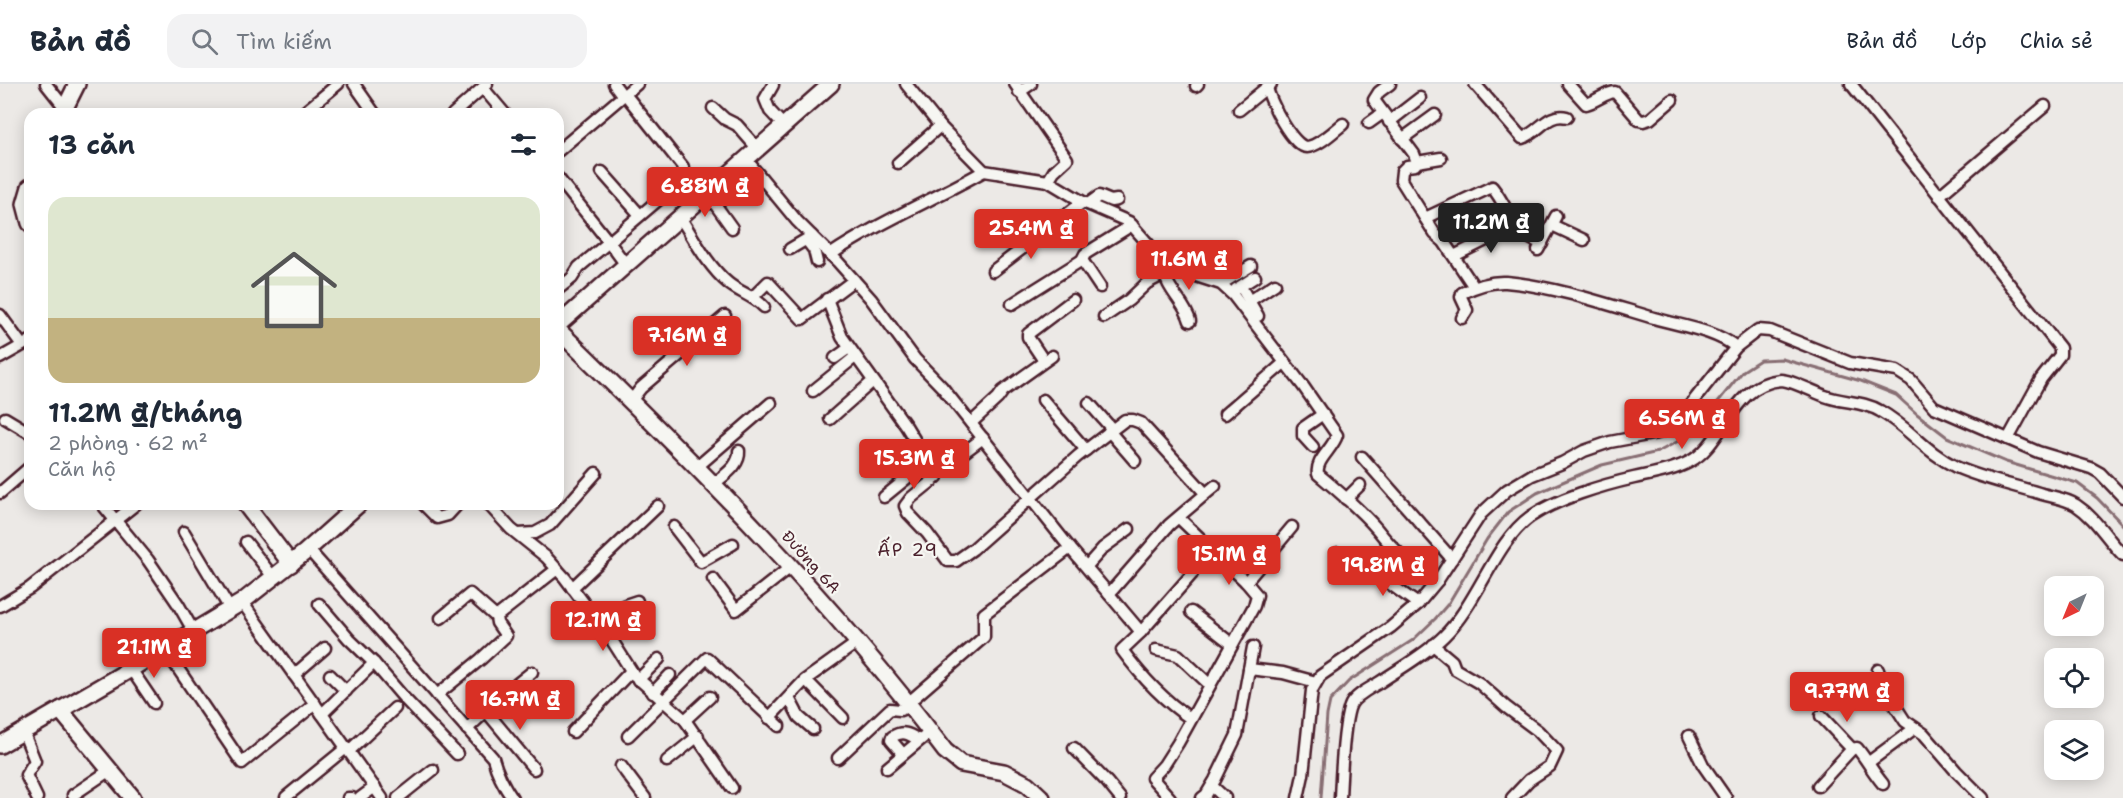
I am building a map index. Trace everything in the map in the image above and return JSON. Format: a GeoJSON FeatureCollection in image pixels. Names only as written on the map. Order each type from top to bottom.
{"type":"FeatureCollection","features":[{"type":"Feature","properties":{"kind":"street"},"geometry":{"type":"LineString","coordinates":[[46,84],[62,108]]}},
{"type":"Feature","properties":{"kind":"street"},"geometry":{"type":"LineString","coordinates":[[65,108],[76,84]]}},
{"type":"Feature","properties":{"kind":"street"},"geometry":{"type":"LineString","coordinates":[[309,108],[338,84]]}},
{"type":"Feature","properties":{"kind":"street"},"geometry":{"type":"LineString","coordinates":[[354,84],[371,108]]}},
{"type":"Feature","properties":{"kind":"street"},"geometry":{"type":"LineString","coordinates":[[614,84],[683,167],[683,179],[732,228]]}},
{"type":"Feature","properties":{"kind":"street"},"geometry":{"type":"LineString","coordinates":[[564,146],[637,84]]}},
{"type":"Feature","properties":{"kind":"street"},"geometry":{"type":"LineString","coordinates":[[564,320],[831,84]]}},
{"type":"Feature","properties":{"kind":"street"},"geometry":{"type":"LineString","coordinates":[[906,84],[940,126],[984,171],[1048,181],[1085,203],[1129,222],[1164,269],[1172,291],[1188,313],[1190,321]]}},
{"type":"Feature","properties":{"kind":"street"},"geometry":{"type":"LineString","coordinates":[[1031,84],[1017,88],[1066,159],[1048,181]]}},
{"type":"Feature","properties":{"kind":"street"},"geometry":{"type":"LineString","coordinates":[[1390,84],[1379,92],[1374,100],[1414,154],[1417,162]]}},
{"type":"Feature","properties":{"kind":"street"},"geometry":{"type":"LineString","coordinates":[[1475,84],[1522,138],[1554,116],[1567,117]]}},
{"type":"Feature","properties":{"kind":"street"},"geometry":{"type":"LineString","coordinates":[[1568,84],[1582,103],[1586,104],[1597,101],[1612,92],[1615,93],[1639,120],[1643,121],[1650,119],[1672,100]]}},
{"type":"Feature","properties":{"kind":"street"},"geometry":{"type":"LineString","coordinates":[[1851,84],[2060,348],[2060,355],[2040,379],[2008,439]]}},
{"type":"Feature","properties":{"kind":"street"},"geometry":{"type":"LineString","coordinates":[[773,85],[765,99],[770,111],[783,125]]}},
{"type":"Feature","properties":{"kind":"street"},"geometry":{"type":"LineString","coordinates":[[1239,110],[1269,85],[1293,140],[1300,145],[1308,147],[1343,124]]}},
{"type":"Feature","properties":{"kind":"street"},"geometry":{"type":"LineString","coordinates":[[460,108],[485,86],[502,108]]}},
{"type":"Feature","properties":{"kind":"street"},"geometry":{"type":"LineString","coordinates":[[1369,123],[1386,118],[1420,98]]}},
{"type":"Feature","properties":{"kind":"street"},"geometry":{"type":"LineString","coordinates":[[1939,196],[2045,106]]}},
{"type":"Feature","properties":{"kind":"street"},"geometry":{"type":"LineString","coordinates":[[713,108],[737,125],[757,148]]}},
{"type":"Feature","properties":{"kind":"street"},"geometry":{"type":"LineString","coordinates":[[1402,139],[1435,115]]}},
{"type":"Feature","properties":{"kind":"street"},"geometry":{"type":"LineString","coordinates":[[898,163],[940,126]]}},
{"type":"Feature","properties":{"kind":"street"},"geometry":{"type":"LineString","coordinates":[[745,158],[810,238],[830,255],[871,299],[915,359],[942,387],[1070,548],[1142,632]]}},
{"type":"Feature","properties":{"kind":"street"},"geometry":{"type":"LineString","coordinates":[[1441,158],[1407,166],[1402,171],[1401,180],[1435,234],[1454,256],[1474,287]]}},
{"type":"Feature","properties":{"kind":"street"},"geometry":{"type":"LineString","coordinates":[[830,255],[885,221],[925,204],[984,171]]}},
{"type":"Feature","properties":{"kind":"street"},"geometry":{"type":"LineString","coordinates":[[602,172],[640,215]]}},
{"type":"Feature","properties":{"kind":"street"},"geometry":{"type":"LineString","coordinates":[[564,284],[572,278],[579,267],[683,179]]}},
{"type":"Feature","properties":{"kind":"street"},"geometry":{"type":"LineString","coordinates":[[564,186],[626,265]]}},
{"type":"Feature","properties":{"kind":"street"},"geometry":{"type":"LineString","coordinates":[[1425,218],[1490,186],[1494,188],[1514,226],[1540,247],[1554,221],[1584,240]]}},
{"type":"Feature","properties":{"kind":"street"},"geometry":{"type":"LineString","coordinates":[[993,271],[1085,203],[1099,196],[1111,201],[1117,200]]}},
{"type":"Feature","properties":{"kind":"street"},"geometry":{"type":"LineString","coordinates":[[680,217],[711,264],[727,282],[753,297],[764,307]]}},
{"type":"Feature","properties":{"kind":"street"},"geometry":{"type":"LineString","coordinates":[[1012,304],[1132,225]]}},
{"type":"Feature","properties":{"kind":"street"},"geometry":{"type":"LineString","coordinates":[[1454,256],[1514,226]]}},
{"type":"Feature","properties":{"kind":"street"},"geometry":{"type":"LineString","coordinates":[[790,249],[810,238]]}},
{"type":"Feature","properties":{"kind":"street"},"geometry":{"type":"LineString","coordinates":[[810,238],[817,262]]}},
{"type":"Feature","properties":{"kind":"street"},"geometry":{"type":"LineString","coordinates":[[1082,260],[1100,287]]}},
{"type":"Feature","properties":{"kind":"street"},"geometry":{"type":"LineString","coordinates":[[1221,284],[1251,266]]}},
{"type":"Feature","properties":{"kind":"street"},"geometry":{"type":"LineString","coordinates":[[1164,269],[1187,273],[1221,284],[1230,292],[1337,435],[1317,471],[1378,530],[1393,550],[1427,575],[1438,580]]}},
{"type":"Feature","properties":{"kind":"street"},"geometry":{"type":"LineString","coordinates":[[1104,317],[1129,300],[1164,269]]}},
{"type":"Feature","properties":{"kind":"street"},"geometry":{"type":"LineString","coordinates":[[1230,292],[1255,277]]}},
{"type":"Feature","properties":{"kind":"street"},"geometry":{"type":"LineString","coordinates":[[753,297],[761,286],[768,282],[802,319],[854,280]]}},
{"type":"Feature","properties":{"kind":"street"},"geometry":{"type":"LineString","coordinates":[[1462,318],[1467,310],[1461,294],[1488,283],[1506,282],[1576,295],[1701,331],[1730,342],[1736,347]]}},
{"type":"Feature","properties":{"kind":"street"},"geometry":{"type":"LineString","coordinates":[[1249,301],[1275,284]]}},
{"type":"Feature","properties":{"kind":"street"},"geometry":{"type":"LineString","coordinates":[[1241,287],[1258,316]]}},
{"type":"Feature","properties":{"kind":"street"},"geometry":{"type":"LineString","coordinates":[[827,299],[842,337],[906,426],[937,477],[911,498],[905,506],[908,513],[948,561],[956,561],[973,549],[1086,450],[1125,420],[1141,423],[1205,493]]}},
{"type":"Feature","properties":{"kind":"street"},"geometry":{"type":"LineString","coordinates":[[971,423],[1003,391],[1048,358],[1028,334],[1073,300]]}},
{"type":"Feature","properties":{"kind":"street"},"geometry":{"type":"LineString","coordinates":[[0,315],[24,341]]}},
{"type":"Feature","properties":{"kind":"street"},"geometry":{"type":"LineString","coordinates":[[631,401],[641,388],[725,316]]}},
{"type":"Feature","properties":{"kind":"street"},"geometry":{"type":"LineString","coordinates":[[1298,798],[1304,775],[1312,690],[1320,676],[1391,627],[1418,604],[1438,580],[1481,514],[1507,490],[1532,475],[1584,451],[1610,442],[1658,433],[1673,423],[1687,408],[1736,347],[1758,330],[1770,331],[1850,363],[1897,371],[1911,380],[1934,407],[2038,452],[2091,468],[2107,480],[2123,497]]}},
{"type":"Feature","properties":{"kind":"street","name":"Đường 6A"},"geometry":{"type":"LineString","coordinates":[[564,336],[697,466],[792,566],[909,704],[925,736],[961,764],[1004,772],[1027,784],[1042,798]]}},
{"type":"Feature","properties":{"kind":"street"},"geometry":{"type":"LineString","coordinates":[[0,358],[24,344]]}},
{"type":"Feature","properties":{"kind":"street"},"geometry":{"type":"LineString","coordinates":[[835,358],[852,352]]}},
{"type":"Feature","properties":{"kind":"street"},"geometry":{"type":"LineString","coordinates":[[813,390],[852,352]]}},
{"type":"Feature","properties":{"kind":"street"},"geometry":{"type":"LineString","coordinates":[[1225,414],[1284,363]]}},
{"type":"Feature","properties":{"kind":"street"},"geometry":{"type":"LineString","coordinates":[[1340,798],[1346,723],[1351,705],[1360,695],[1433,645],[1457,622],[1515,532],[1531,517],[1565,500],[1603,485],[1668,470],[1691,461],[1705,448],[1735,407],[1748,394],[1768,383],[1783,380],[1833,399],[1860,403],[1879,410],[1901,425],[1934,455],[1956,466],[1982,477],[2073,503],[2089,515],[2123,555]]}},
{"type":"Feature","properties":{"kind":"street"},"geometry":{"type":"LineString","coordinates":[[830,419],[873,381]]}},
{"type":"Feature","properties":{"kind":"street"},"geometry":{"type":"LineString","coordinates":[[1043,400],[1086,450]]}},
{"type":"Feature","properties":{"kind":"street"},"geometry":{"type":"LineString","coordinates":[[697,466],[771,403]]}},
{"type":"Feature","properties":{"kind":"street"},"geometry":{"type":"LineString","coordinates":[[1089,403],[1135,461]]}},
{"type":"Feature","properties":{"kind":"street"},"geometry":{"type":"LineString","coordinates":[[1312,447],[1303,436],[1302,428],[1323,414]]}},
{"type":"Feature","properties":{"kind":"street"},"geometry":{"type":"LineString","coordinates":[[5,418],[24,429]]}},
{"type":"Feature","properties":{"kind":"street"},"geometry":{"type":"LineString","coordinates":[[955,459],[983,438]]}},
{"type":"Feature","properties":{"kind":"street"},"geometry":{"type":"LineString","coordinates":[[714,484],[733,467],[739,458],[739,451]]}},
{"type":"Feature","properties":{"kind":"street"},"geometry":{"type":"LineString","coordinates":[[1362,457],[1452,559]]}},
{"type":"Feature","properties":{"kind":"street"},"geometry":{"type":"LineString","coordinates":[[884,497],[928,461]]}},
{"type":"Feature","properties":{"kind":"street"},"geometry":{"type":"LineString","coordinates":[[0,493],[24,472]]}},
{"type":"Feature","properties":{"kind":"street"},"geometry":{"type":"LineString","coordinates":[[564,509],[596,473]]}},
{"type":"Feature","properties":{"kind":"street"},"geometry":{"type":"LineString","coordinates":[[1346,499],[1360,485]]}},
{"type":"Feature","properties":{"kind":"street"},"geometry":{"type":"LineString","coordinates":[[1109,594],[1169,525],[1215,486]]}},
{"type":"Feature","properties":{"kind":"street"},"geometry":{"type":"LineString","coordinates":[[572,588],[658,506]]}},
{"type":"Feature","properties":{"kind":"street"},"geometry":{"type":"LineString","coordinates":[[107,510],[147,560],[178,604],[194,632]]}},
{"type":"Feature","properties":{"kind":"street"},"geometry":{"type":"LineString","coordinates":[[0,606],[30,588],[128,510]]}},
{"type":"Feature","properties":{"kind":"street"},"geometry":{"type":"LineString","coordinates":[[250,510],[291,564]]}},
{"type":"Feature","properties":{"kind":"street"},"geometry":{"type":"LineString","coordinates":[[0,745],[236,605],[291,564],[352,510]]}},
{"type":"Feature","properties":{"kind":"street"},"geometry":{"type":"LineString","coordinates":[[429,510],[437,518],[452,510]]}},
{"type":"Feature","properties":{"kind":"street"},"geometry":{"type":"LineString","coordinates":[[494,510],[557,569],[635,676],[685,720],[698,736],[732,788]]}},
{"type":"Feature","properties":{"kind":"street"},"geometry":{"type":"LineString","coordinates":[[518,534],[535,533],[550,525],[563,510]]}},
{"type":"Feature","properties":{"kind":"street"},"geometry":{"type":"LineString","coordinates":[[1170,798],[1152,778],[1164,765],[1254,606],[1257,595],[1179,518]]}},
{"type":"Feature","properties":{"kind":"street"},"geometry":{"type":"LineString","coordinates":[[674,527],[701,562],[733,544]]}},
{"type":"Feature","properties":{"kind":"street"},"geometry":{"type":"LineString","coordinates":[[1246,582],[1292,527]]}},
{"type":"Feature","properties":{"kind":"street"},"geometry":{"type":"LineString","coordinates":[[1087,566],[1103,548],[1129,529]]}},
{"type":"Feature","properties":{"kind":"street"},"geometry":{"type":"LineString","coordinates":[[184,532],[236,605],[294,675],[382,798]]}},
{"type":"Feature","properties":{"kind":"street"},"geometry":{"type":"LineString","coordinates":[[246,542],[273,577]]}},
{"type":"Feature","properties":{"kind":"street"},"geometry":{"type":"LineString","coordinates":[[838,758],[890,709],[900,710],[909,704],[984,637],[984,614],[1070,548]]}},
{"type":"Feature","properties":{"kind":"street"},"geometry":{"type":"LineString","coordinates":[[308,549],[494,758],[500,779],[512,798]]}},
{"type":"Feature","properties":{"kind":"street"},"geometry":{"type":"LineString","coordinates":[[1338,553],[1365,566],[1418,604]]}},
{"type":"Feature","properties":{"kind":"street"},"geometry":{"type":"LineString","coordinates":[[713,579],[736,610],[792,566]]}},
{"type":"Feature","properties":{"kind":"street"},"geometry":{"type":"LineString","coordinates":[[496,618],[557,569]]}},
{"type":"Feature","properties":{"kind":"street"},"geometry":{"type":"LineString","coordinates":[[1190,718],[1174,707],[1137,670],[1122,650],[1142,632],[1192,574]]}},
{"type":"Feature","properties":{"kind":"street"},"geometry":{"type":"LineString","coordinates":[[436,695],[506,636],[496,618],[470,594],[441,618]]}},
{"type":"Feature","properties":{"kind":"street"},"geometry":{"type":"LineString","coordinates":[[599,624],[625,605],[637,602]]}},
{"type":"Feature","properties":{"kind":"street"},"geometry":{"type":"LineString","coordinates":[[319,604],[457,754]]}},
{"type":"Feature","properties":{"kind":"street"},"geometry":{"type":"LineString","coordinates":[[1191,612],[1232,644]]}},
{"type":"Feature","properties":{"kind":"street"},"geometry":{"type":"LineString","coordinates":[[769,718],[806,680],[858,642]]}},
{"type":"Feature","properties":{"kind":"street"},"geometry":{"type":"LineString","coordinates":[[1433,645],[1452,661],[1455,669],[1479,683],[1538,731],[1557,751],[1550,766],[1529,780],[1512,798]]}},
{"type":"Feature","properties":{"kind":"street"},"geometry":{"type":"LineString","coordinates":[[1202,798],[1212,786],[1237,735],[1253,647]]}},
{"type":"Feature","properties":{"kind":"street"},"geometry":{"type":"LineString","coordinates":[[164,648],[242,763],[315,704]]}},
{"type":"Feature","properties":{"kind":"street"},"geometry":{"type":"LineString","coordinates":[[294,675],[325,648]]}},
{"type":"Feature","properties":{"kind":"street"},"geometry":{"type":"LineString","coordinates":[[1156,650],[1178,655],[1209,684]]}},
{"type":"Feature","properties":{"kind":"street"},"geometry":{"type":"LineString","coordinates":[[628,736],[707,658],[779,726]]}},
{"type":"Feature","properties":{"kind":"street"},"geometry":{"type":"LineString","coordinates":[[573,732],[635,676],[659,659]]}},
{"type":"Feature","properties":{"kind":"street"},"geometry":{"type":"LineString","coordinates":[[322,714],[374,663]]}},
{"type":"Feature","properties":{"kind":"street"},"geometry":{"type":"LineString","coordinates":[[131,669],[154,704]]}},
{"type":"Feature","properties":{"kind":"street"},"geometry":{"type":"LineString","coordinates":[[1249,669],[1283,673],[1316,682]]}},
{"type":"Feature","properties":{"kind":"street"},"geometry":{"type":"LineString","coordinates":[[1878,670],[1883,687],[1905,721],[1924,734],[1983,798]]}},
{"type":"Feature","properties":{"kind":"street"},"geometry":{"type":"LineString","coordinates":[[467,729],[532,672]]}},
{"type":"Feature","properties":{"kind":"street"},"geometry":{"type":"LineString","coordinates":[[330,675],[346,691]]}},
{"type":"Feature","properties":{"kind":"street"},"geometry":{"type":"LineString","coordinates":[[653,693],[670,675]]}},
{"type":"Feature","properties":{"kind":"street"},"geometry":{"type":"LineString","coordinates":[[806,680],[843,718]]}},
{"type":"Feature","properties":{"kind":"street"},"geometry":{"type":"LineString","coordinates":[[685,720],[710,697]]}},
{"type":"Feature","properties":{"kind":"street"},"geometry":{"type":"LineString","coordinates":[[789,698],[799,717],[813,729]]}},
{"type":"Feature","properties":{"kind":"street"},"geometry":{"type":"LineString","coordinates":[[286,796],[347,750],[395,708]]}},
{"type":"Feature","properties":{"kind":"street"},"geometry":{"type":"LineString","coordinates":[[60,710],[133,798]]}},
{"type":"Feature","properties":{"kind":"street"},"geometry":{"type":"LineString","coordinates":[[486,711],[534,769]]}},
{"type":"Feature","properties":{"kind":"street"},"geometry":{"type":"LineString","coordinates":[[1821,716],[1852,749]]}},
{"type":"Feature","properties":{"kind":"street"},"geometry":{"type":"LineString","coordinates":[[1869,762],[1915,728]]}},
{"type":"Feature","properties":{"kind":"street"},"geometry":{"type":"LineString","coordinates":[[23,731],[35,761],[26,775],[37,798]]}},
{"type":"Feature","properties":{"kind":"street"},"geometry":{"type":"LineString","coordinates":[[903,754],[891,740],[892,737],[898,733],[925,736]]}},
{"type":"Feature","properties":{"kind":"street"},"geometry":{"type":"LineString","coordinates":[[667,762],[698,736]]}},
{"type":"Feature","properties":{"kind":"street"},"geometry":{"type":"LineString","coordinates":[[887,768],[925,736]]}},
{"type":"Feature","properties":{"kind":"street"},"geometry":{"type":"LineString","coordinates":[[1689,736],[1703,765],[1726,798]]}},
{"type":"Feature","properties":{"kind":"street"},"geometry":{"type":"LineString","coordinates":[[1074,748],[1120,798]]}},
{"type":"Feature","properties":{"kind":"street"},"geometry":{"type":"LineString","coordinates":[[1818,786],[1852,749],[1857,748],[1883,784]]}},
{"type":"Feature","properties":{"kind":"street"},"geometry":{"type":"LineString","coordinates":[[621,766],[645,798]]}},
{"type":"Feature","properties":{"kind":"street"},"geometry":{"type":"LineString","coordinates":[[72,795],[110,770]]}},
{"type":"Feature","properties":{"kind":"street"},"geometry":{"type":"LineString","coordinates":[[398,798],[434,770]]}},
{"type":"Feature","properties":{"kind":"street"},"geometry":{"type":"LineString","coordinates":[[1212,786],[1225,798]]}},
{"type":"Feature","properties":{"kind":"street"},"geometry":{"type":"LineString","coordinates":[[360,798],[375,788]]}},
{"type":"Feature","properties":{"kind":"waterway"},"geometry":{"type":"LineString","coordinates":[[1321,798],[1330,701],[1349,681],[1413,640],[1435,619],[1448,604],[1487,539],[1508,512],[1537,493],[1602,465],[1658,452],[1686,437],[1704,419],[1743,371],[1760,360],[1782,359],[1861,381],[1896,395],[1947,437],[2006,462],[2077,483],[2097,498],[2123,525]]}},
{"type":"Feature","properties":{"kind":"district","name":"ẤP 29"},"geometry":{"type":"Point","coordinates":[908,550]}}]}
